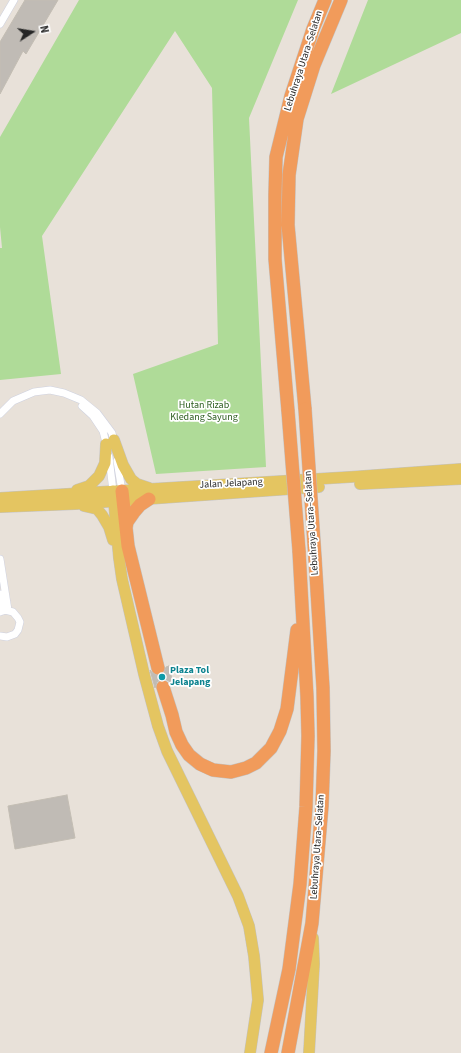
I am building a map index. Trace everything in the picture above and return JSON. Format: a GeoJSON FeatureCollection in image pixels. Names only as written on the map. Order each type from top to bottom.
{"type":"FeatureCollection","features":[{"type":"Feature","properties":{"kind":"highway","name":"Lebuhraya Utara–Selatan"},"geometry":{"type":"LineString","coordinates":[[271,1053],[289,969],[300,884],[306,807],[308,728],[301,578],[276,259],[276,157],[290,96],[313,29],[325,0]]}},
{"type":"Feature","properties":{"kind":"highway","name":"Lebuhraya Utara–Selatan"},"geometry":{"type":"LineString","coordinates":[[288,1053],[312,923],[322,806],[324,751],[323,688],[305,409],[288,225],[288,175],[297,119],[314,65],[341,0]]}},
{"type":"Feature","properties":{"kind":"highway"},"geometry":{"type":"LineString","coordinates":[[125,529],[127,522],[134,512],[152,494]]}},
{"type":"Feature","properties":{"kind":"highway"},"geometry":{"type":"LineString","coordinates":[[118,496],[128,546],[158,668]]}},
{"type":"Feature","properties":{"kind":"highway"},"geometry":{"type":"LineString","coordinates":[[163,687],[176,732],[182,745],[189,755],[200,764],[213,770],[231,772],[246,768],[256,763],[271,748],[280,731],[287,709],[297,634],[301,578]]}},
{"type":"Feature","properties":{"kind":"main road"},"geometry":{"type":"LineString","coordinates":[[69,493],[89,486],[98,476],[105,463],[110,442]]}},
{"type":"Feature","properties":{"kind":"main road"},"geometry":{"type":"LineString","coordinates":[[110,442],[131,479],[152,494]]}},
{"type":"Feature","properties":{"kind":"main road","name":"Jalan Jelapang"},"geometry":{"type":"LineString","coordinates":[[152,494],[461,469]]}},
{"type":"Feature","properties":{"kind":"main road","name":"Jalan Jelapang"},"geometry":{"type":"LineString","coordinates":[[0,498],[69,493],[118,496],[461,479]]}},
{"type":"Feature","properties":{"kind":"main road"},"geometry":{"type":"LineString","coordinates":[[118,496],[119,558]]}},
{"type":"Feature","properties":{"kind":"main road","name":"Jalan Jelapang"},"geometry":{"type":"LineString","coordinates":[[0,507],[75,504],[118,496]]}},
{"type":"Feature","properties":{"kind":"main road"},"geometry":{"type":"LineString","coordinates":[[75,504],[97,509],[109,527],[119,558],[128,606],[158,726],[167,751],[238,896],[249,926],[254,956],[258,1000],[250,1053]]}},
{"type":"Feature","properties":{"kind":"main road"},"geometry":{"type":"LineString","coordinates":[[308,1053],[314,964],[312,923]]}},
{"type":"Feature","properties":{"kind":"street"},"geometry":{"type":"LineString","coordinates":[[0,24],[14,0]]}},
{"type":"Feature","properties":{"kind":"street"},"geometry":{"type":"LineString","coordinates":[[0,414],[13,401],[27,394],[41,391],[57,391],[72,395],[81,400],[97,413],[108,428],[118,496]]}},
{"type":"Feature","properties":{"kind":"street"},"geometry":{"type":"LineString","coordinates":[[0,421],[9,409],[22,401],[42,394],[57,395],[72,400],[93,416],[110,442]]}},
{"type":"Feature","properties":{"kind":"street"},"geometry":{"type":"LineString","coordinates":[[0,559],[4,611]]}},
{"type":"Feature","properties":{"kind":"street"},"geometry":{"type":"LineString","coordinates":[[0,594],[4,611]]}},
{"type":"Feature","properties":{"kind":"street"},"geometry":{"type":"LineString","coordinates":[[0,636],[12,636],[20,626],[16,614],[4,611]]}},
{"type":"Feature","properties":{"kind":"green space","name":"Hutan Rizab Kledang Sayung"},"geometry":{"type":"Polygon","coordinates":[[[79,0],[298,0],[249,118],[266,467],[156,474],[133,374],[218,344],[212,88],[175,31],[42,236],[61,374],[0,380],[0,248],[2,248],[0,227],[0,137],[79,0]]]}},
{"type":"Feature","properties":{"kind":"green space"},"geometry":{"type":"Polygon","coordinates":[[[368,0],[461,0],[461,33],[331,94],[368,0]]]}},
{"type":"Feature","properties":{"kind":"building"},"geometry":{"type":"Polygon","coordinates":[[[25,0],[58,0],[26,54],[23,51],[0,94],[0,42],[25,0]]]}},
{"type":"Feature","properties":{"kind":"building"},"geometry":{"type":"Polygon","coordinates":[[[169,666],[173,684],[171,685],[169,681],[161,679],[157,682],[155,688],[150,670],[155,676],[160,676],[164,673],[166,667],[169,666]]]}},
{"type":"Feature","properties":{"kind":"building"},"geometry":{"type":"Polygon","coordinates":[[[67,795],[75,838],[15,849],[8,806],[67,795]]]}},
{"type":"Feature","properties":{"kind":"tunnel"},"geometry":{"type":"LineString","coordinates":[[158,668],[163,687]]}},
{"type":"Feature","properties":{"kind":"place","name":"Plaza Tol Jelapang"},"geometry":{"type":"Point","coordinates":[162,677]}}]}
